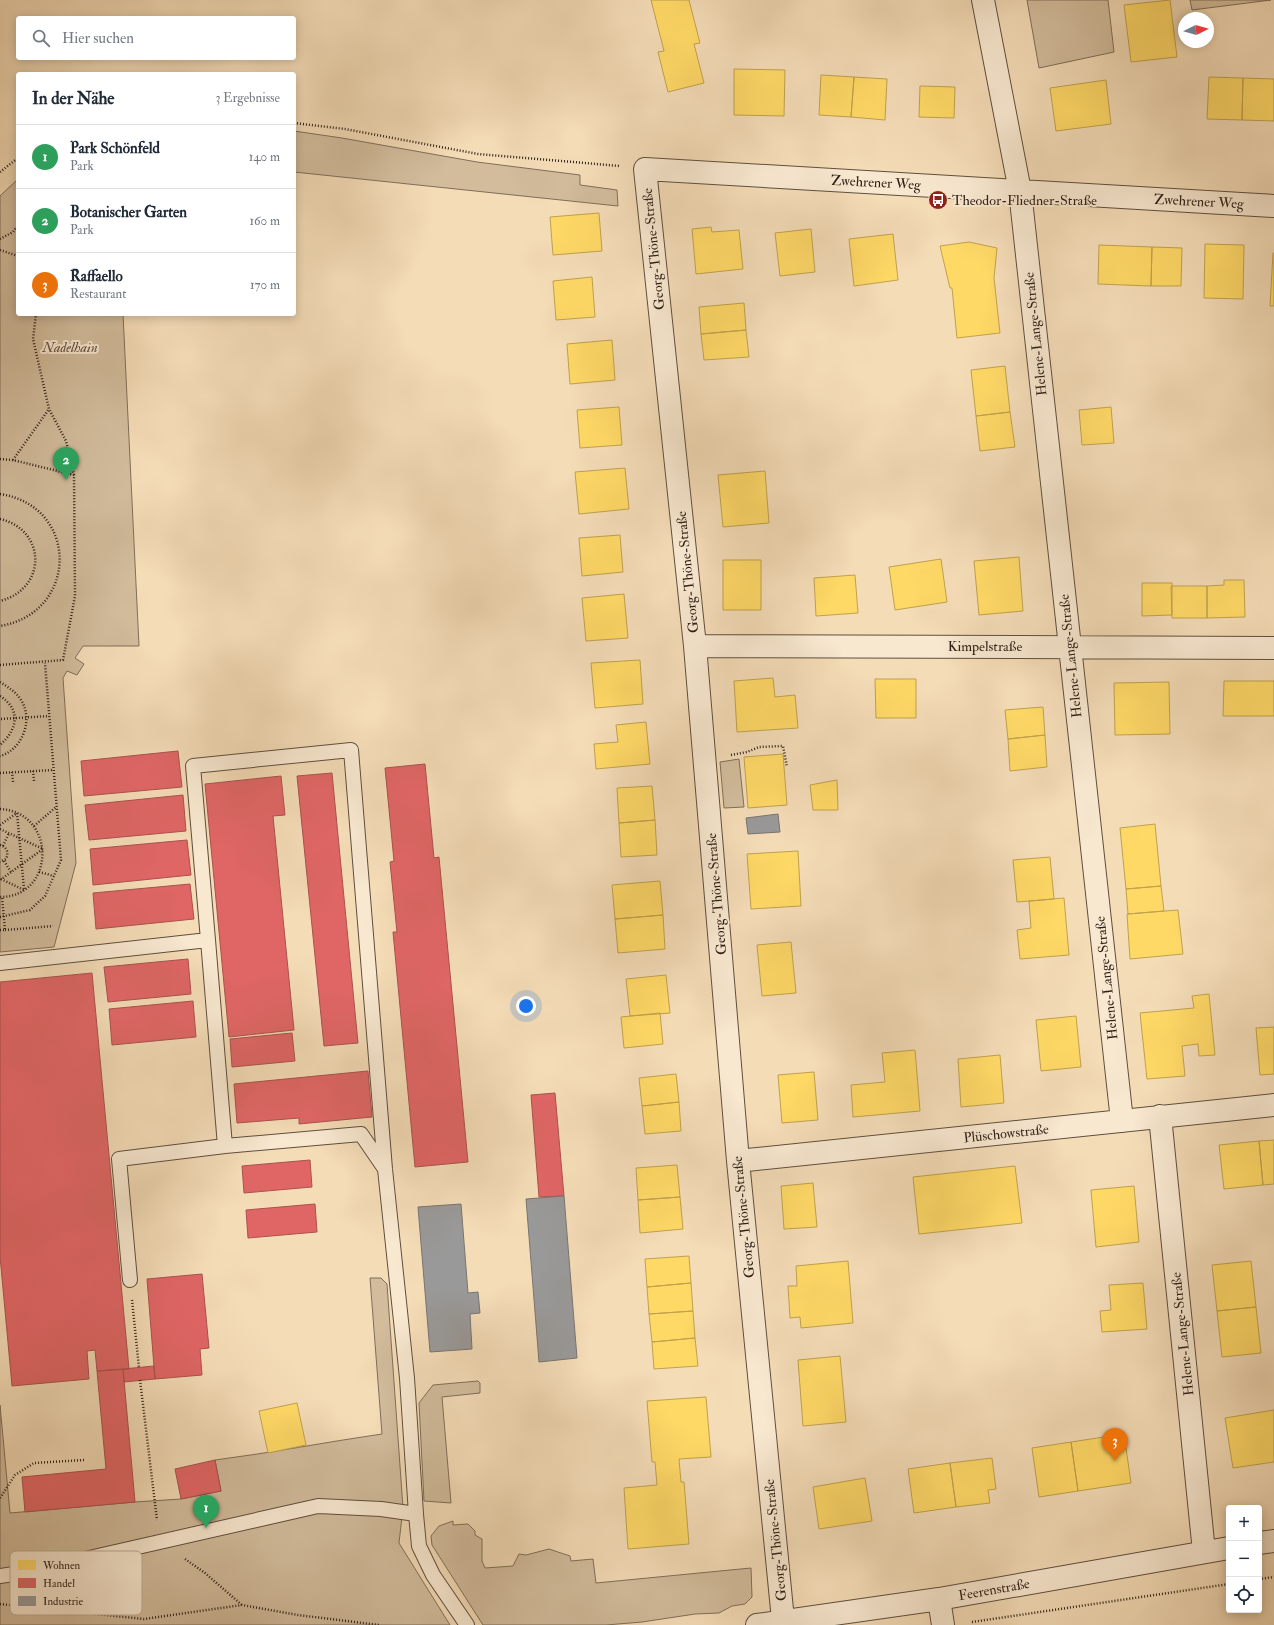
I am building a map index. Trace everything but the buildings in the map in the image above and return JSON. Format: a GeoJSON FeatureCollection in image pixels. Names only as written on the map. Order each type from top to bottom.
{"type":"FeatureCollection","features":[{"type":"Feature","properties":{"kind":"street"},"geometry":{"type":"LineString","coordinates":[[983,0],[1020,191]]}},
{"type":"Feature","properties":{"kind":"street","name":"Zwehrener Weg"},"geometry":{"type":"LineString","coordinates":[[645,169],[1274,206]]}},
{"type":"Feature","properties":{"kind":"street","name":"Georg-Thöne-Straße"},"geometry":{"type":"LineString","coordinates":[[645,169],[695,646],[738,1161],[783,1620]]}},
{"type":"Feature","properties":{"kind":"street","name":"Helene-Lange-Straße"},"geometry":{"type":"LineString","coordinates":[[1020,191],[1122,1121]]}},
{"type":"Feature","properties":{"kind":"street","name":"Kimpelstraße"},"geometry":{"type":"LineString","coordinates":[[695,646],[1069,646],[1274,648]]}},
{"type":"Feature","properties":{"kind":"street","name":"Plüschowstraße"},"geometry":{"type":"LineString","coordinates":[[738,1161],[1274,1105]]}},
{"type":"Feature","properties":{"kind":"street","name":"Helene-Lange-Straße"},"geometry":{"type":"LineString","coordinates":[[1160,1116],[1204,1552]]}},
{"type":"Feature","properties":{"kind":"street"},"geometry":{"type":"LineString","coordinates":[[1262,1543],[1274,1541]]}},
{"type":"Feature","properties":{"kind":"street","name":"Feerenstraße"},"geometry":{"type":"LineString","coordinates":[[757,1625],[783,1620],[940,1599],[1226,1548]]}},
{"type":"Feature","properties":{"kind":"street"},"geometry":{"type":"LineString","coordinates":[[940,1599],[943,1625]]}},
{"type":"Feature","properties":{"kind":"lane"},"geometry":{"type":"LineString","coordinates":[[225,1146],[193,766],[351,750],[385,1169],[407,1378],[419,1546],[433,1575],[467,1625]]}},
{"type":"Feature","properties":{"kind":"lane"},"geometry":{"type":"LineString","coordinates":[[0,963],[208,940]]}},
{"type":"Feature","properties":{"kind":"lane"},"geometry":{"type":"LineString","coordinates":[[130,1280],[119,1159],[225,1146],[361,1134],[385,1169]]}},
{"type":"Feature","properties":{"kind":"lane"},"geometry":{"type":"LineString","coordinates":[[117,1551],[318,1506],[416,1514]]}},
{"type":"Feature","properties":{"kind":"lane"},"geometry":{"type":"LineString","coordinates":[[0,1576],[10,1574]]}},
{"type":"Feature","properties":{"kind":"path"},"geometry":{"type":"LineString","coordinates":[[296,123],[345,129],[478,154],[645,169]]}},
{"type":"Feature","properties":{"kind":"path"},"geometry":{"type":"LineString","coordinates":[[0,172],[16,160]]}},
{"type":"Feature","properties":{"kind":"path"},"geometry":{"type":"LineString","coordinates":[[0,239],[14,232],[16,228]]}},
{"type":"Feature","properties":{"kind":"path"},"geometry":{"type":"LineString","coordinates":[[0,250],[16,255]]}},
{"type":"Feature","properties":{"kind":"path"},"geometry":{"type":"LineString","coordinates":[[0,665],[45,663],[63,660],[75,596],[74,475],[66,441],[50,409],[33,339],[36,316]]}},
{"type":"Feature","properties":{"kind":"path"},"geometry":{"type":"LineString","coordinates":[[13,460],[50,409]]}},
{"type":"Feature","properties":{"kind":"path"},"geometry":{"type":"LineString","coordinates":[[0,459],[13,460],[74,475]]}},
{"type":"Feature","properties":{"kind":"path"},"geometry":{"type":"LineString","coordinates":[[0,494],[17,497],[35,507],[47,519],[57,538],[60,561],[56,585],[45,603],[25,618],[0,626]]}},
{"type":"Feature","properties":{"kind":"path"},"geometry":{"type":"LineString","coordinates":[[0,518],[11,521],[23,529],[27,534],[35,553],[36,567],[31,580],[22,591],[11,598],[0,601]]}},
{"type":"Feature","properties":{"kind":"path"},"geometry":{"type":"LineString","coordinates":[[2,917],[30,910],[45,896],[61,860],[45,663]]}},
{"type":"Feature","properties":{"kind":"path"},"geometry":{"type":"LineString","coordinates":[[0,682],[12,690],[22,701],[26,718],[24,734],[7,754],[0,756]]}},
{"type":"Feature","properties":{"kind":"path"},"geometry":{"type":"LineString","coordinates":[[0,696],[12,706],[14,718],[14,729],[0,745]]}},
{"type":"Feature","properties":{"kind":"path"},"geometry":{"type":"LineString","coordinates":[[0,720],[49,716]]}},
{"type":"Feature","properties":{"kind":"path"},"geometry":{"type":"LineString","coordinates":[[704,758],[747,752],[759,747],[783,746],[787,768]]}},
{"type":"Feature","properties":{"kind":"path"},"geometry":{"type":"LineString","coordinates":[[0,773],[53,770]]}},
{"type":"Feature","properties":{"kind":"path"},"geometry":{"type":"LineString","coordinates":[[33,771],[34,781]]}},
{"type":"Feature","properties":{"kind":"path"},"geometry":{"type":"LineString","coordinates":[[12,772],[13,782]]}},
{"type":"Feature","properties":{"kind":"path"},"geometry":{"type":"LineString","coordinates":[[34,826],[57,807]]}},
{"type":"Feature","properties":{"kind":"path"},"geometry":{"type":"LineString","coordinates":[[0,809],[17,813],[34,826],[40,837],[43,849],[43,861],[33,882],[24,890],[1,897],[2,917],[5,930]]}},
{"type":"Feature","properties":{"kind":"path"},"geometry":{"type":"LineString","coordinates":[[0,825],[17,813]]}},
{"type":"Feature","properties":{"kind":"path"},"geometry":{"type":"LineString","coordinates":[[17,813],[24,890]]}},
{"type":"Feature","properties":{"kind":"path"},"geometry":{"type":"LineString","coordinates":[[0,829],[43,849]]}},
{"type":"Feature","properties":{"kind":"path"},"geometry":{"type":"LineString","coordinates":[[0,862],[4,861],[8,853],[2,845],[9,833]]}},
{"type":"Feature","properties":{"kind":"path"},"geometry":{"type":"LineString","coordinates":[[0,879],[43,849]]}},
{"type":"Feature","properties":{"kind":"path"},"geometry":{"type":"LineString","coordinates":[[4,861],[11,872]]}},
{"type":"Feature","properties":{"kind":"path"},"geometry":{"type":"LineString","coordinates":[[39,872],[54,876]]}},
{"type":"Feature","properties":{"kind":"path"},"geometry":{"type":"LineString","coordinates":[[0,879],[24,890]]}},
{"type":"Feature","properties":{"kind":"path"},"geometry":{"type":"LineString","coordinates":[[0,930],[53,926]]}},
{"type":"Feature","properties":{"kind":"path"},"geometry":{"type":"LineString","coordinates":[[130,1280],[139,1368]]}},
{"type":"Feature","properties":{"kind":"path"},"geometry":{"type":"LineString","coordinates":[[140,1380],[160,1541],[205,1573],[242,1606]]}},
{"type":"Feature","properties":{"kind":"path"},"geometry":{"type":"LineString","coordinates":[[0,1498],[15,1475],[34,1463],[84,1460]]}},
{"type":"Feature","properties":{"kind":"path"},"geometry":{"type":"LineString","coordinates":[[1262,1579],[1274,1577]]}},
{"type":"Feature","properties":{"kind":"path"},"geometry":{"type":"LineString","coordinates":[[965,1623],[1226,1584]]}},
{"type":"Feature","properties":{"kind":"path"},"geometry":{"type":"LineString","coordinates":[[0,1604],[10,1605]]}},
{"type":"Feature","properties":{"kind":"path"},"geometry":{"type":"LineString","coordinates":[[99,1615],[144,1620],[242,1606],[298,1615],[379,1625]]}},
{"type":"Feature","properties":{"kind":"green space"},"geometry":{"type":"Polygon","coordinates":[[[1027,0],[1108,0],[1114,52],[1039,68],[1027,0]]]}},
{"type":"Feature","properties":{"kind":"green space"},"geometry":{"type":"Polygon","coordinates":[[[1190,0],[1271,0],[1192,10],[1190,0]]]}},
{"type":"Feature","properties":{"kind":"green space"},"geometry":{"type":"Polygon","coordinates":[[[296,131],[477,162],[580,175],[580,185],[617,190],[618,206],[296,172],[296,131]]]}},
{"type":"Feature","properties":{"kind":"green space","name":"Nadelhain"},"geometry":{"type":"Polygon","coordinates":[[[16,181],[16,316],[123,316],[139,646],[83,646],[75,658],[84,664],[77,675],[67,671],[63,678],[76,863],[54,947],[0,952],[0,196],[16,181]]]}},
{"type":"Feature","properties":{"kind":"green space"},"geometry":{"type":"Polygon","coordinates":[[[739,759],[744,807],[724,808],[720,762],[739,759]]]}},
{"type":"Feature","properties":{"kind":"green space"},"geometry":{"type":"Polygon","coordinates":[[[370,1278],[381,1278],[387,1284],[403,1508],[399,1543],[450,1625],[0,1625],[0,1405],[10,1513],[181,1499],[221,1491],[215,1460],[382,1434],[370,1278]]]}},
{"type":"Feature","properties":{"kind":"green space"},"geometry":{"type":"Polygon","coordinates":[[[478,1381],[480,1383],[480,1393],[442,1397],[451,1503],[424,1501],[419,1403],[433,1385],[478,1381]]]}},
{"type":"Feature","properties":{"kind":"green space"},"geometry":{"type":"Polygon","coordinates":[[[453,1521],[453,1525],[468,1524],[475,1531],[475,1535],[482,1539],[482,1561],[485,1568],[513,1566],[519,1554],[526,1555],[549,1549],[570,1556],[571,1561],[593,1559],[596,1583],[751,1568],[752,1597],[745,1604],[732,1606],[719,1613],[695,1614],[642,1622],[606,1625],[483,1625],[432,1545],[431,1536],[439,1526],[453,1521]]]}},
{"type":"Feature","properties":{"kind":"place","name":"Theodor-Fliedner-Straße"},"geometry":{"type":"Point","coordinates":[938,200]}},
{"type":"Feature","properties":{"kind":"place","name":"Botanischer Garten"},"geometry":{"type":"Point","coordinates":[66,480]}},
{"type":"Feature","properties":{"kind":"place","name":"Raffaello"},"geometry":{"type":"Point","coordinates":[1115,1461]}},
{"type":"Feature","properties":{"kind":"place","name":"Park Schönfeld"},"geometry":{"type":"Point","coordinates":[206,1528]}}]}
